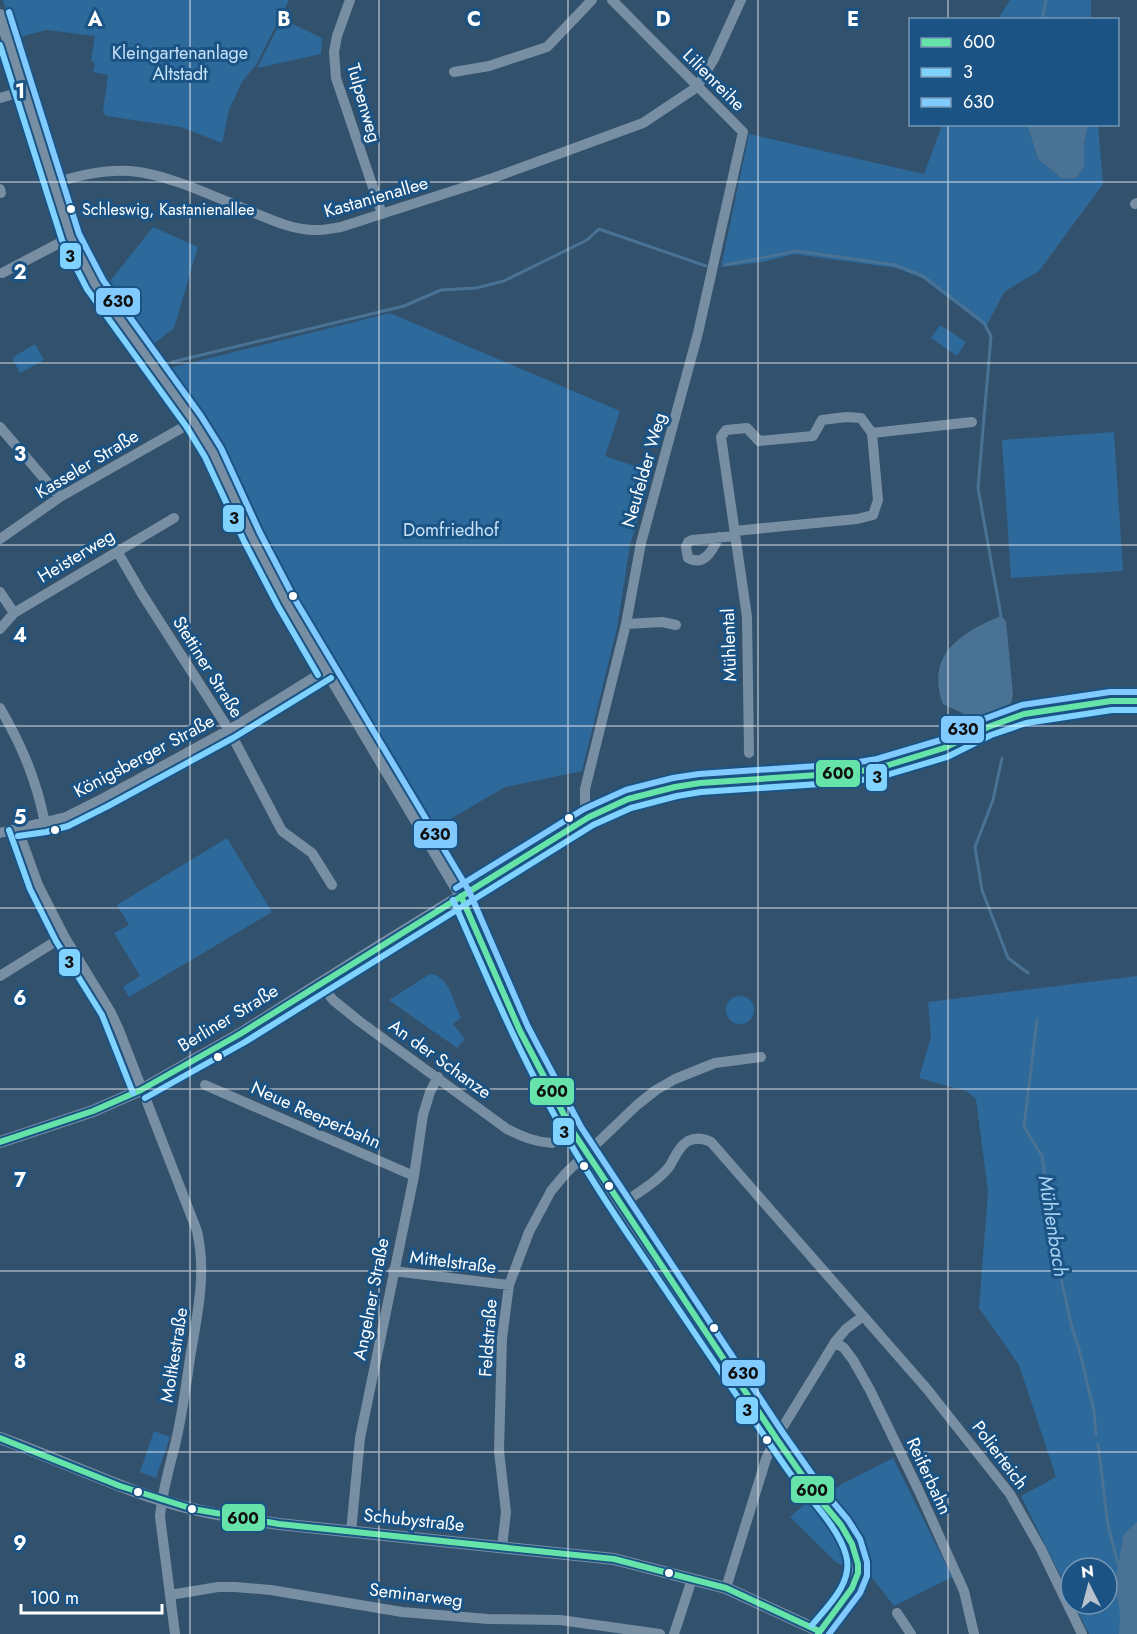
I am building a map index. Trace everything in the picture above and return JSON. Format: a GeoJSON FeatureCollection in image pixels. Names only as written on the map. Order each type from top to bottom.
{"type":"FeatureCollection","features":[{"type":"Feature","properties":{"kind":"street","name":"Tulpenweg"},"geometry":{"type":"LineString","coordinates":[[350,0],[337,36],[334,52],[336,78],[382,214]]}},
{"type":"Feature","properties":{"kind":"street"},"geometry":{"type":"LineString","coordinates":[[454,72],[489,66],[547,47],[592,0]]}},
{"type":"Feature","properties":{"kind":"street","name":"Lilienreihe"},"geometry":{"type":"LineString","coordinates":[[612,0],[743,132]]}},
{"type":"Feature","properties":{"kind":"street"},"geometry":{"type":"LineString","coordinates":[[697,87],[714,59],[741,0]]}},
{"type":"Feature","properties":{"kind":"street"},"geometry":{"type":"LineString","coordinates":[[0,15],[71,237],[95,285],[194,421],[213,453],[252,537],[286,602],[461,896],[520,1031],[586,1153],[776,1438],[816,1495],[841,1525],[856,1554],[858,1574],[852,1588],[821,1633]]}},
{"type":"Feature","properties":{"kind":"street","name":"Kastanienallee"},"geometry":{"type":"LineString","coordinates":[[53,183],[102,172],[129,171],[149,174],[283,224],[302,229],[319,230],[342,227],[625,131],[669,107],[697,87]]}},
{"type":"Feature","properties":{"kind":"street"},"geometry":{"type":"LineString","coordinates":[[0,98],[24,91]]}},
{"type":"Feature","properties":{"kind":"street","name":"Neufelder Weg"},"geometry":{"type":"LineString","coordinates":[[590,817],[585,806],[585,789],[626,624],[640,543],[698,333],[743,132]]}},
{"type":"Feature","properties":{"kind":"street"},"geometry":{"type":"LineString","coordinates":[[2,273],[71,237]]}},
{"type":"Feature","properties":{"kind":"street","name":"Mühlental"},"geometry":{"type":"LineString","coordinates":[[749,753],[747,617],[721,437],[726,430],[747,428],[759,441],[813,436],[822,420],[846,417],[861,418],[872,433]]}},
{"type":"Feature","properties":{"kind":"street","name":"Kasseler Straße"},"geometry":{"type":"LineString","coordinates":[[0,539],[60,497],[194,421]]}},
{"type":"Feature","properties":{"kind":"street"},"geometry":{"type":"LineString","coordinates":[[719,537],[873,515],[878,500],[872,433],[972,422]]}},
{"type":"Feature","properties":{"kind":"street"},"geometry":{"type":"LineString","coordinates":[[0,427],[60,497]]}},
{"type":"Feature","properties":{"kind":"street","name":"Heisterweg"},"geometry":{"type":"LineString","coordinates":[[0,628],[14,613],[174,518]]}},
{"type":"Feature","properties":{"kind":"street","name":"Stettiner Straße"},"geometry":{"type":"LineString","coordinates":[[117,551],[229,730],[282,831],[312,853],[332,885]]}},
{"type":"Feature","properties":{"kind":"street"},"geometry":{"type":"LineString","coordinates":[[0,592],[14,613]]}},
{"type":"Feature","properties":{"kind":"street"},"geometry":{"type":"LineString","coordinates":[[626,624],[662,622],[676,625]]}},
{"type":"Feature","properties":{"kind":"street","name":"Königsberger Straße"},"geometry":{"type":"LineString","coordinates":[[0,832],[66,817],[229,730],[327,670]]}},
{"type":"Feature","properties":{"kind":"street","name":"Berliner Straße"},"geometry":{"type":"LineString","coordinates":[[0,1142],[93,1111],[141,1090],[240,1034],[590,817],[628,799],[675,787],[848,773],[879,768],[944,748],[988,727],[1024,714],[1111,701],[1137,701]]}},
{"type":"Feature","properties":{"kind":"street"},"geometry":{"type":"LineString","coordinates":[[0,708],[18,739],[30,767],[45,823]]}},
{"type":"Feature","properties":{"kind":"street","name":"Moltkestraße"},"geometry":{"type":"LineString","coordinates":[[17,827],[38,885],[64,936],[110,1011],[119,1030],[197,1231],[202,1261],[202,1280],[181,1416],[161,1500],[160,1517],[175,1634]]}},
{"type":"Feature","properties":{"kind":"street"},"geometry":{"type":"LineString","coordinates":[[0,976],[64,936]]}},
{"type":"Feature","properties":{"kind":"street","name":"An der Schanze"},"geometry":{"type":"LineString","coordinates":[[321,983],[333,1000],[350,1014],[507,1129],[527,1139],[552,1143]]}},
{"type":"Feature","properties":{"kind":"street","name":"Feldstraße"},"geometry":{"type":"LineString","coordinates":[[502,1547],[507,1512],[499,1451],[502,1338],[509,1285],[530,1232],[551,1191],[586,1153],[637,1105],[675,1079],[715,1063],[761,1057]]}},
{"type":"Feature","properties":{"kind":"street","name":"Angelner Straße"},"geometry":{"type":"LineString","coordinates":[[351,1532],[360,1438],[414,1176],[423,1115],[430,1092],[438,1077]]}},
{"type":"Feature","properties":{"kind":"street","name":"Neue Reeperbahn"},"geometry":{"type":"LineString","coordinates":[[205,1085],[414,1176]]}},
{"type":"Feature","properties":{"kind":"street","name":"Polierteich"},"geometry":{"type":"LineString","coordinates":[[620,1205],[669,1167],[682,1146],[690,1139],[698,1138],[711,1142],[927,1389],[1010,1494],[1041,1549],[1082,1634]]}},
{"type":"Feature","properties":{"kind":"street","name":"Mittelstraße"},"geometry":{"type":"LineString","coordinates":[[393,1271],[509,1285]]}},
{"type":"Feature","properties":{"kind":"street"},"geometry":{"type":"LineString","coordinates":[[726,1588],[766,1458],[776,1438],[835,1342],[846,1329],[863,1316]]}},
{"type":"Feature","properties":{"kind":"street","name":"Reiferbahn"},"geometry":{"type":"LineString","coordinates":[[835,1342],[844,1348],[853,1360],[870,1390],[918,1489],[964,1591],[974,1634]]}},
{"type":"Feature","properties":{"kind":"street","name":"Schubystraße"},"geometry":{"type":"LineString","coordinates":[[0,1438],[161,1500],[229,1517],[614,1559],[726,1588],[821,1633]]}},
{"type":"Feature","properties":{"kind":"street"},"geometry":{"type":"LineString","coordinates":[[674,1634],[692,1579]]}},
{"type":"Feature","properties":{"kind":"street","name":"Seminarweg"},"geometry":{"type":"LineString","coordinates":[[170,1595],[218,1587],[271,1590],[402,1612],[488,1619],[570,1621],[660,1634]]}},
{"type":"Feature","properties":{"kind":"street"},"geometry":{"type":"LineString","coordinates":[[897,1613],[911,1634]]}},
{"type":"Feature","properties":{"kind":"green space","name":"Kleingartenanlage Altstadt"},"geometry":{"type":"Polygon","coordinates":[[[3,0],[289,0],[256,65],[242,82],[229,110],[222,143],[181,127],[106,116],[103,111],[108,75],[93,72],[95,64],[91,60],[95,36],[47,30],[15,38],[3,0]]]}},
{"type":"Feature","properties":{"kind":"green space"},"geometry":{"type":"Polygon","coordinates":[[[1010,0],[1091,0],[1091,18],[999,18],[1010,0]]]}},
{"type":"Feature","properties":{"kind":"green space"},"geometry":{"type":"Polygon","coordinates":[[[282,19],[322,38],[321,54],[257,68],[282,19]]]}},
{"type":"Feature","properties":{"kind":"green space"},"geometry":{"type":"Polygon","coordinates":[[[942,126],[1027,126],[1038,159],[1062,179],[1077,178],[1084,167],[1084,144],[1088,126],[1098,126],[1103,184],[1039,271],[1004,292],[986,327],[922,278],[896,268],[794,254],[763,262],[721,267],[749,134],[924,174],[942,126]]]}},
{"type":"Feature","properties":{"kind":"green space"},"geometry":{"type":"Polygon","coordinates":[[[153,227],[198,247],[174,328],[150,347],[107,285],[153,227]]]}},
{"type":"Feature","properties":{"kind":"green space","name":"Domfriedhof"},"geometry":{"type":"Polygon","coordinates":[[[390,313],[620,411],[605,456],[652,472],[630,545],[617,628],[582,771],[505,787],[430,831],[257,534],[232,476],[207,429],[166,369],[390,313]]]}},
{"type":"Feature","properties":{"kind":"green space"},"geometry":{"type":"Polygon","coordinates":[[[940,325],[966,342],[957,356],[931,338],[940,325]]]}},
{"type":"Feature","properties":{"kind":"green space"},"geometry":{"type":"Polygon","coordinates":[[[35,344],[44,360],[20,373],[12,358],[35,344]]]}},
{"type":"Feature","properties":{"kind":"green space"},"geometry":{"type":"Polygon","coordinates":[[[1114,432],[1123,571],[1011,578],[1002,440],[1114,432]]]}},
{"type":"Feature","properties":{"kind":"green space"},"geometry":{"type":"Polygon","coordinates":[[[227,838],[272,912],[129,997],[123,987],[140,976],[114,933],[129,925],[117,905],[227,838]]]}},
{"type":"Feature","properties":{"kind":"green space"},"geometry":{"type":"Polygon","coordinates":[[[430,974],[442,979],[446,984],[461,1018],[453,1024],[465,1039],[457,1048],[389,1000],[430,974]]]}},
{"type":"Feature","properties":{"kind":"green space"},"geometry":{"type":"Polygon","coordinates":[[[1137,976],[1137,1634],[1089,1634],[1080,1616],[1119,1616],[1119,1556],[1059,1556],[1059,1573],[1021,1496],[1056,1477],[1019,1365],[979,1308],[988,1192],[976,1099],[966,1091],[919,1078],[931,1037],[928,1002],[1137,976]]]}},
{"type":"Feature","properties":{"kind":"green space"},"geometry":{"type":"Polygon","coordinates":[[[740,996],[750,1000],[754,1010],[750,1020],[740,1024],[730,1020],[726,1010],[730,1000],[740,996]]]}},
{"type":"Feature","properties":{"kind":"green space"},"geometry":{"type":"Polygon","coordinates":[[[154,1431],[170,1437],[156,1478],[140,1472],[154,1431]]]}},
{"type":"Feature","properties":{"kind":"green space"},"geometry":{"type":"Polygon","coordinates":[[[893,1458],[952,1577],[894,1606],[867,1571],[866,1552],[860,1537],[849,1520],[826,1495],[842,1484],[893,1458]]]}},
{"type":"Feature","properties":{"kind":"green space"},"geometry":{"type":"Polygon","coordinates":[[[810,1500],[839,1539],[848,1567],[837,1563],[790,1517],[810,1500]]]}},
{"type":"Feature","properties":{"kind":"shaded area"},"geometry":{"type":"Polygon","coordinates":[[[1027,126],[1088,126],[1084,144],[1084,167],[1077,178],[1062,179],[1038,159],[1027,126]]]}},
{"type":"Feature","properties":{"kind":"shaded area"},"geometry":{"type":"Polygon","coordinates":[[[1001,616],[1006,621],[1013,695],[1011,703],[980,718],[966,715],[943,704],[939,687],[939,672],[950,648],[972,630],[1001,616]]]}},
{"type":"Feature","properties":{"kind":"shaded area"},"geometry":{"type":"Polygon","coordinates":[[[1137,1522],[1137,1634],[1119,1634],[1119,1560],[1124,1534],[1137,1522]]]}},
{"type":"Feature","properties":{"kind":"waterway","name":"Mühlenbach"},"geometry":{"type":"LineString","coordinates":[[1042,18],[1046,0]]}},
{"type":"Feature","properties":{"kind":"waterway"},"geometry":{"type":"LineString","coordinates":[[172,362],[404,306],[441,290],[476,288],[504,281],[587,240],[599,229],[706,266]]}},
{"type":"Feature","properties":{"kind":"waterway"},"geometry":{"type":"LineString","coordinates":[[725,265],[797,251],[895,265],[923,276],[984,323],[991,336],[978,488],[1001,616]]}},
{"type":"Feature","properties":{"kind":"waterway","name":"Mühlenbach"},"geometry":{"type":"LineString","coordinates":[[1002,758],[993,800],[975,847],[982,890],[1008,958],[1028,973]]}},
{"type":"Feature","properties":{"kind":"waterway","name":"Mühlenbach"},"geometry":{"type":"LineString","coordinates":[[1037,1020],[1024,1127],[1042,1156],[1057,1260],[1094,1411],[1096,1435]]}},
{"type":"Feature","properties":{"kind":"waterway","name":"Mühlenbach"},"geometry":{"type":"LineString","coordinates":[[1098,1444],[1108,1526],[1116,1556]]}},
{"type":"Feature","properties":{"kind":"transit line","name":"630"},"geometry":{"type":"LineString","coordinates":[[9,12],[79,234],[103,280],[201,416],[221,448],[260,533],[294,598],[469,891],[528,1027],[581,1127],[783,1433],[860,1539],[867,1562],[867,1576],[860,1593],[829,1634]]}},
{"type":"Feature","properties":{"kind":"transit line","name":"3"},"geometry":{"type":"LineString","coordinates":[[0,45],[62,240],[87,289],[186,426],[205,457],[244,541],[318,675]]}},
{"type":"Feature","properties":{"kind":"transit line","name":"3"},"geometry":{"type":"LineString","coordinates":[[18,836],[68,826],[108,806],[233,738],[331,678]]}},
{"type":"Feature","properties":{"kind":"transit line","name":"630"},"geometry":{"type":"LineString","coordinates":[[456,888],[584,809],[626,790],[699,774],[847,764],[877,759],[941,740],[984,719],[1022,705],[1110,692],[1137,692]]}},
{"type":"Feature","properties":{"kind":"transit line","name":"600"},"geometry":{"type":"LineString","coordinates":[[0,1142],[93,1111],[141,1090],[240,1034],[589,817],[628,799],[700,783],[848,773],[879,768],[944,748],[988,727],[1024,714],[1111,701],[1137,701]]}},
{"type":"Feature","properties":{"kind":"transit line","name":"3"},"geometry":{"type":"LineString","coordinates":[[145,1098],[245,1042],[593,825],[631,808],[701,792],[849,782],[880,777],[947,757],[991,735],[1026,723],[1112,710],[1137,710]]}},
{"type":"Feature","properties":{"kind":"transit line","name":"3"},"geometry":{"type":"LineString","coordinates":[[9,830],[30,889],[56,941],[102,1015],[133,1093]]}},
{"type":"Feature","properties":{"kind":"transit line","name":"600"},"geometry":{"type":"LineString","coordinates":[[461,896],[520,1031],[573,1132],[776,1438],[816,1495],[841,1525],[852,1544],[858,1564],[858,1573],[852,1588],[818,1634]]}},
{"type":"Feature","properties":{"kind":"transit line","name":"3"},"geometry":{"type":"LineString","coordinates":[[453,900],[524,1058],[578,1157],[787,1469],[829,1521],[842,1544],[847,1565],[843,1584],[832,1602],[812,1625]]}},
{"type":"Feature","properties":{"kind":"transit line","name":"600"},"geometry":{"type":"LineString","coordinates":[[0,1438],[120,1486],[193,1509],[279,1524],[614,1559],[726,1588],[819,1631]]}},
{"type":"Feature","properties":{"kind":"place","name":"Schleswig, Kastanienallee"},"geometry":{"type":"Point","coordinates":[71,209]}}]}
